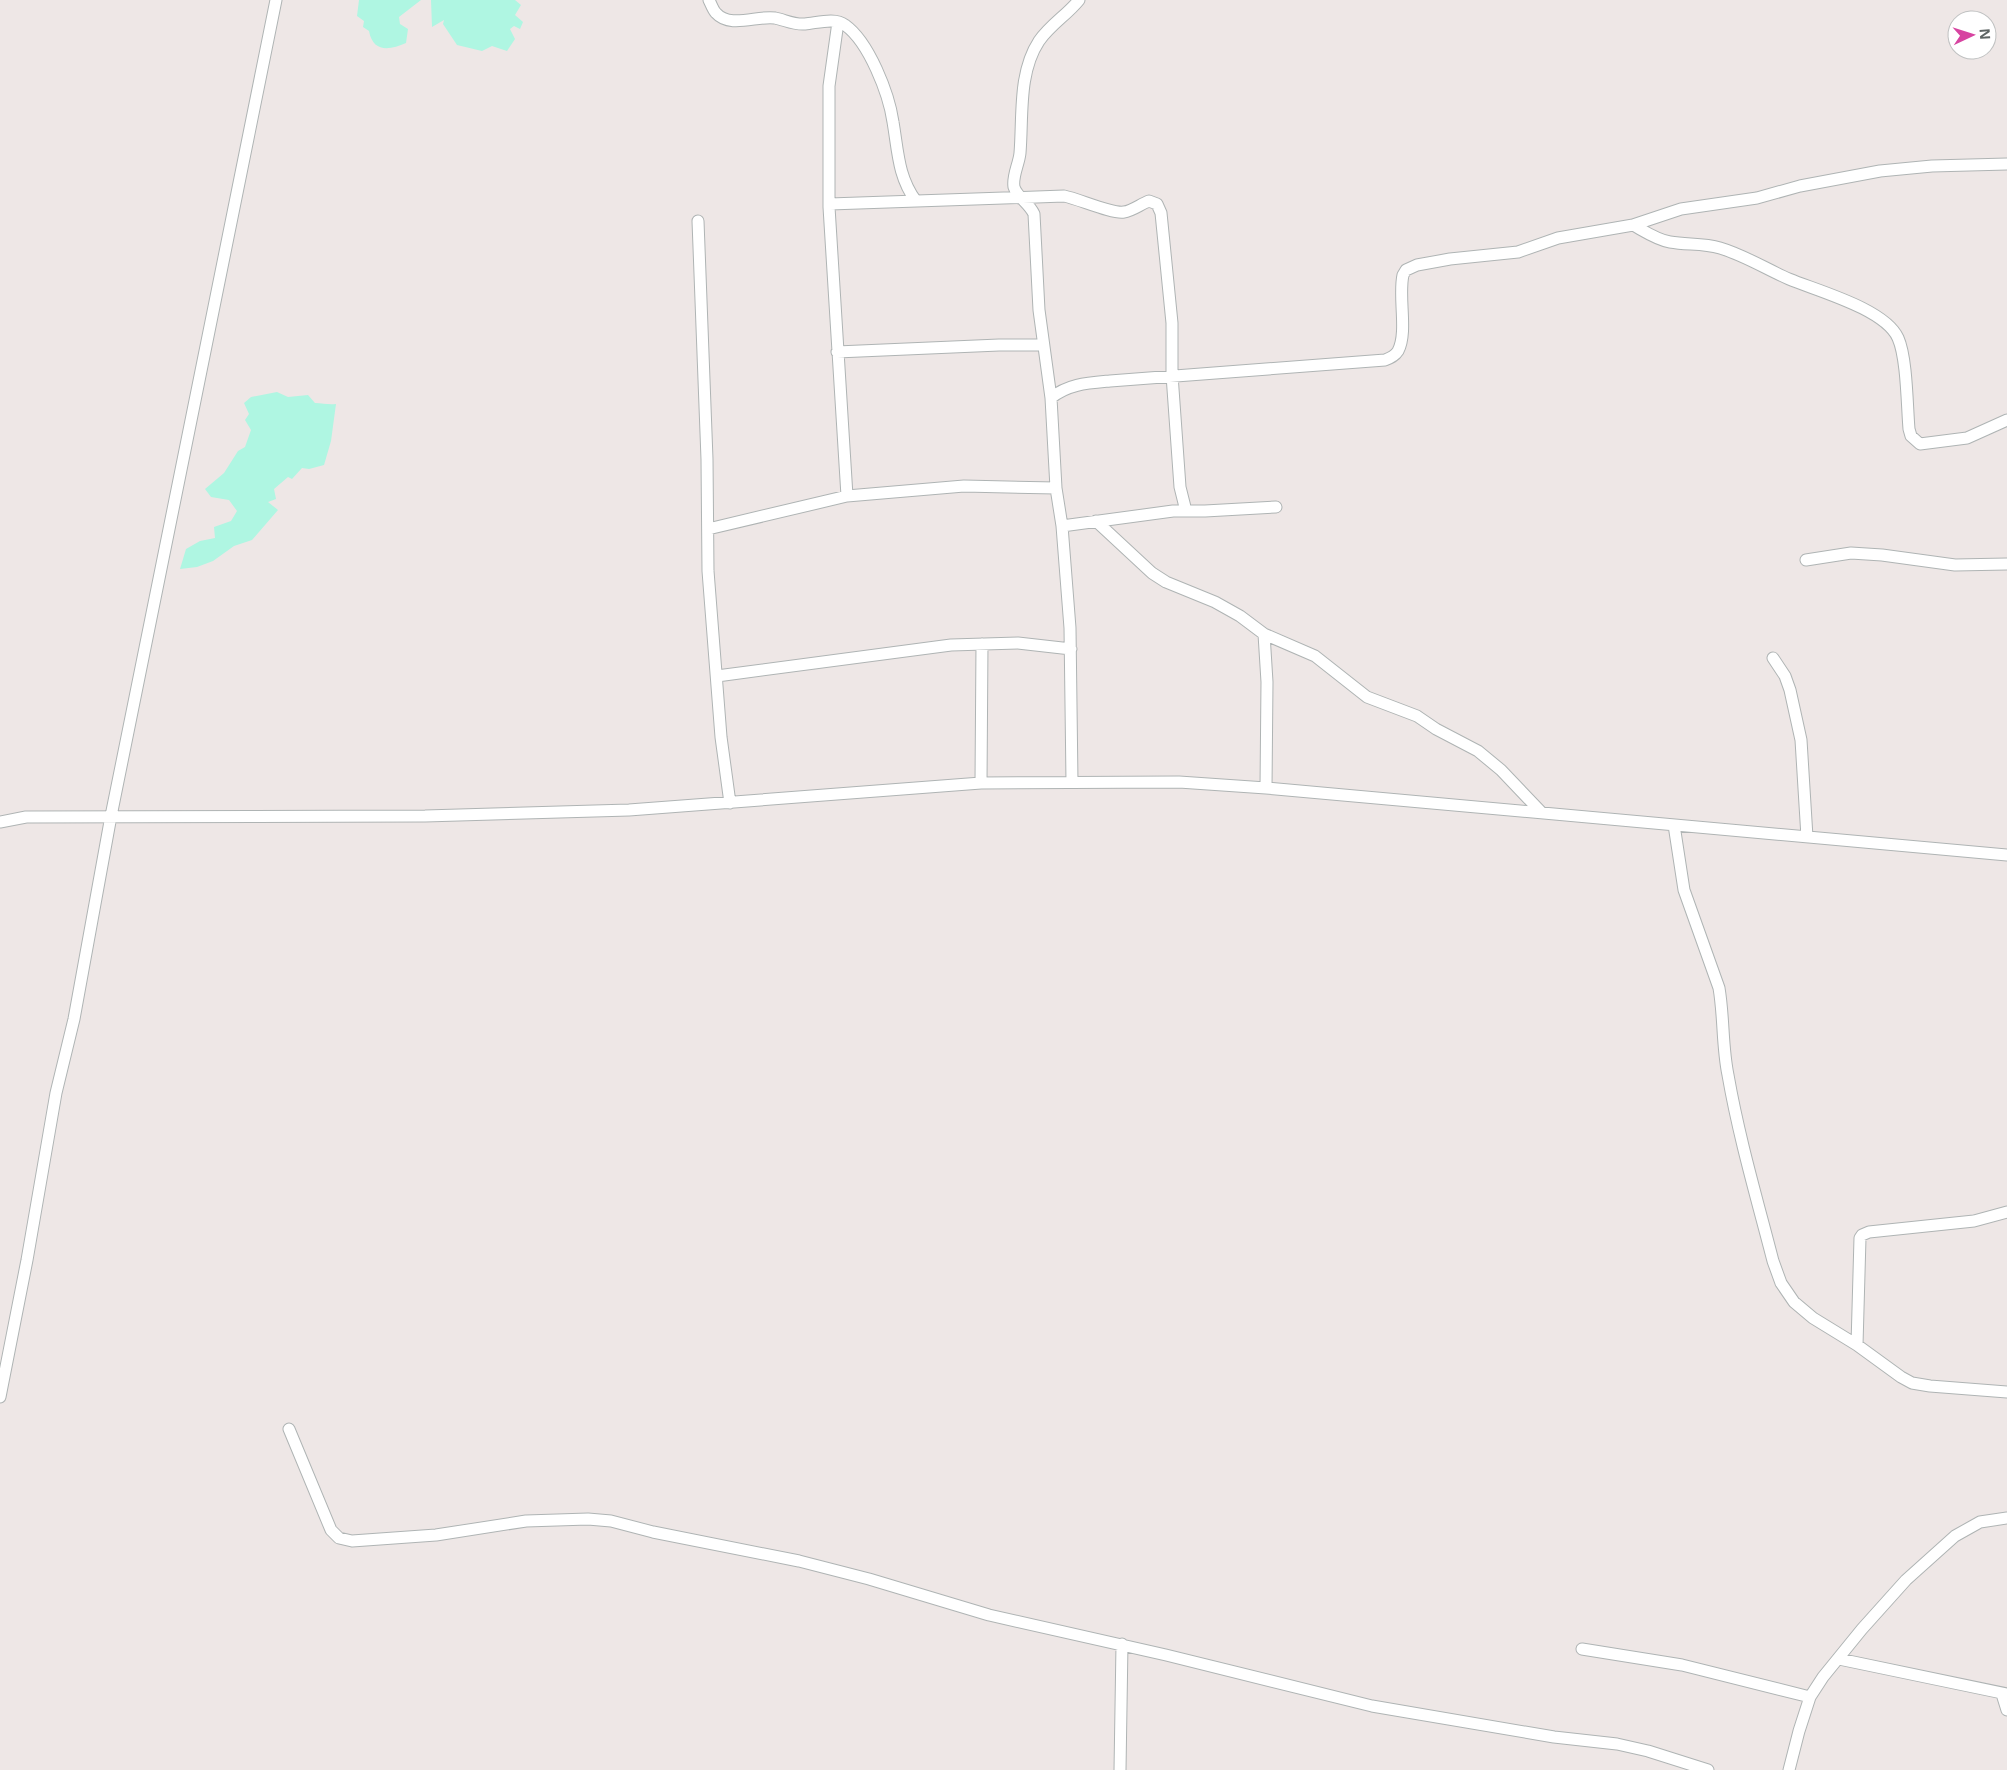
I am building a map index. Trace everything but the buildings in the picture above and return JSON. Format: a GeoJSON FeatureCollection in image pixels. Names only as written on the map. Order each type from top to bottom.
{"type":"FeatureCollection","features":[{"type":"Feature","properties":{"kind":"street"},"geometry":{"type":"LineString","coordinates":[[0,1397],[55,1102],[74,1019],[111,816],[276,0]]}},
{"type":"Feature","properties":{"kind":"street"},"geometry":{"type":"LineString","coordinates":[[709,0],[716,13],[721,17],[732,20],[775,18],[791,24],[803,25],[838,22],[848,27],[873,60],[893,120],[896,154],[901,173],[908,190],[916,201]]}},
{"type":"Feature","properties":{"kind":"street"},"geometry":{"type":"LineString","coordinates":[[1072,782],[1071,649],[1062,526],[1056,488],[1051,398],[1043,345],[1034,214],[1014,188],[1014,178],[1020,155],[1025,79],[1032,55],[1054,23],[1079,0]]}},
{"type":"Feature","properties":{"kind":"street"},"geometry":{"type":"LineString","coordinates":[[838,22],[829,86],[830,204],[837,352],[847,496]]}},
{"type":"Feature","properties":{"kind":"street"},"geometry":{"type":"LineString","coordinates":[[1051,398],[1061,390],[1074,385],[1172,375],[1385,360],[1392,358],[1399,346],[1402,331],[1402,282],[1403,275],[1410,268],[1450,259],[1518,252],[1558,238],[1632,225],[1681,209],[1757,198],[1800,186],[1880,171],[1932,166],[2007,164]]}},
{"type":"Feature","properties":{"kind":"street"},"geometry":{"type":"LineString","coordinates":[[830,204],[1064,196],[1115,212],[1126,212],[1149,201],[1157,204],[1161,213],[1172,323],[1172,375],[1180,487],[1186,511]]}},
{"type":"Feature","properties":{"kind":"street"},"geometry":{"type":"LineString","coordinates":[[698,221],[708,571],[722,737],[730,803]]}},
{"type":"Feature","properties":{"kind":"street"},"geometry":{"type":"LineString","coordinates":[[1632,225],[1669,242],[1697,243],[1720,248],[1790,279],[1854,304],[1880,318],[1890,326],[1898,337],[1902,350],[1909,429],[1911,436],[1920,444],[1967,438],[2007,420]]}},
{"type":"Feature","properties":{"kind":"street"},"geometry":{"type":"LineString","coordinates":[[837,352],[1043,345]]}},
{"type":"Feature","properties":{"kind":"street"},"geometry":{"type":"LineString","coordinates":[[708,529],[847,496],[964,486],[1056,488]]}},
{"type":"Feature","properties":{"kind":"street"},"geometry":{"type":"LineString","coordinates":[[1062,526],[1173,511],[1276,508]]}},
{"type":"Feature","properties":{"kind":"street"},"geometry":{"type":"LineString","coordinates":[[1096,521],[1152,572],[1166,582],[1215,602],[1240,616],[1264,634],[1315,656],[1366,698],[1418,716],[1436,729],[1478,751],[1501,770],[1542,814]]}},
{"type":"Feature","properties":{"kind":"street"},"geometry":{"type":"LineString","coordinates":[[1806,560],[1851,553],[1882,555],[1955,565],[2007,564]]}},
{"type":"Feature","properties":{"kind":"street"},"geometry":{"type":"LineString","coordinates":[[1264,634],[1267,682],[1266,788]]}},
{"type":"Feature","properties":{"kind":"street"},"geometry":{"type":"LineString","coordinates":[[717,676],[951,645],[1018,643],[1071,649]]}},
{"type":"Feature","properties":{"kind":"street"},"geometry":{"type":"LineString","coordinates":[[981,783],[982,644]]}},
{"type":"Feature","properties":{"kind":"street"},"geometry":{"type":"LineString","coordinates":[[1773,658],[1785,676],[1790,690],[1801,740],[1807,837]]}},
{"type":"Feature","properties":{"kind":"street"},"geometry":{"type":"LineString","coordinates":[[0,822],[26,817],[425,816],[629,810],[981,783],[1179,782],[1266,788],[2007,855]]}},
{"type":"Feature","properties":{"kind":"street"},"geometry":{"type":"LineString","coordinates":[[1674,825],[1684,890],[1719,988],[1728,1076],[1772,1261],[1781,1283],[1794,1302],[1813,1318],[1857,1344],[1901,1378],[1912,1383],[1930,1386],[2007,1392]]}},
{"type":"Feature","properties":{"kind":"street"},"geometry":{"type":"LineString","coordinates":[[1857,1344],[1860,1238],[1862,1234],[1974,1222],[2007,1212]]}},
{"type":"Feature","properties":{"kind":"street"},"geometry":{"type":"LineString","coordinates":[[289,1429],[331,1530],[339,1538],[352,1541],[427,1535],[526,1520],[588,1519],[611,1521],[653,1532],[799,1562],[869,1579],[989,1615],[1122,1644],[1372,1706],[1562,1738],[1616,1744],[1648,1751],[1693,1768],[1708,1770]]}},
{"type":"Feature","properties":{"kind":"street"},"geometry":{"type":"LineString","coordinates":[[1789,1770],[1810,1697],[1823,1677],[1862,1629],[1900,1586],[1955,1536],[1980,1522],[2007,1518]]}},
{"type":"Feature","properties":{"kind":"street"},"geometry":{"type":"LineString","coordinates":[[1120,1770],[1122,1644]]}},
{"type":"Feature","properties":{"kind":"street"},"geometry":{"type":"LineString","coordinates":[[1582,1649],[1682,1665],[1810,1697]]}},
{"type":"Feature","properties":{"kind":"street"},"geometry":{"type":"LineString","coordinates":[[1839,1659],[2005,1694],[2007,1710]]}},
{"type":"Feature","properties":{"kind":"shaded area"},"geometry":{"type":"Polygon","coordinates":[[[359,0],[421,0],[399,17],[400,24],[408,29],[406,43],[383,48],[374,43],[369,31],[363,27],[364,21],[357,16],[359,0]]]}},
{"type":"Feature","properties":{"kind":"shaded area"},"geometry":{"type":"Polygon","coordinates":[[[431,0],[515,0],[521,5],[515,15],[523,22],[520,29],[514,26],[510,29],[515,39],[507,51],[492,46],[482,51],[457,45],[443,24],[444,20],[432,27],[431,0]]]}},
{"type":"Feature","properties":{"kind":"shaded area"},"geometry":{"type":"Polygon","coordinates":[[[277,392],[288,397],[308,395],[315,403],[336,404],[331,441],[324,465],[309,469],[302,468],[292,479],[288,477],[274,489],[276,499],[268,502],[278,510],[252,540],[234,546],[213,561],[197,567],[180,569],[186,549],[200,541],[215,538],[214,527],[231,521],[237,511],[229,500],[211,497],[205,489],[224,473],[238,451],[245,447],[251,430],[245,420],[249,414],[244,403],[251,397],[277,392]]]}}]}
